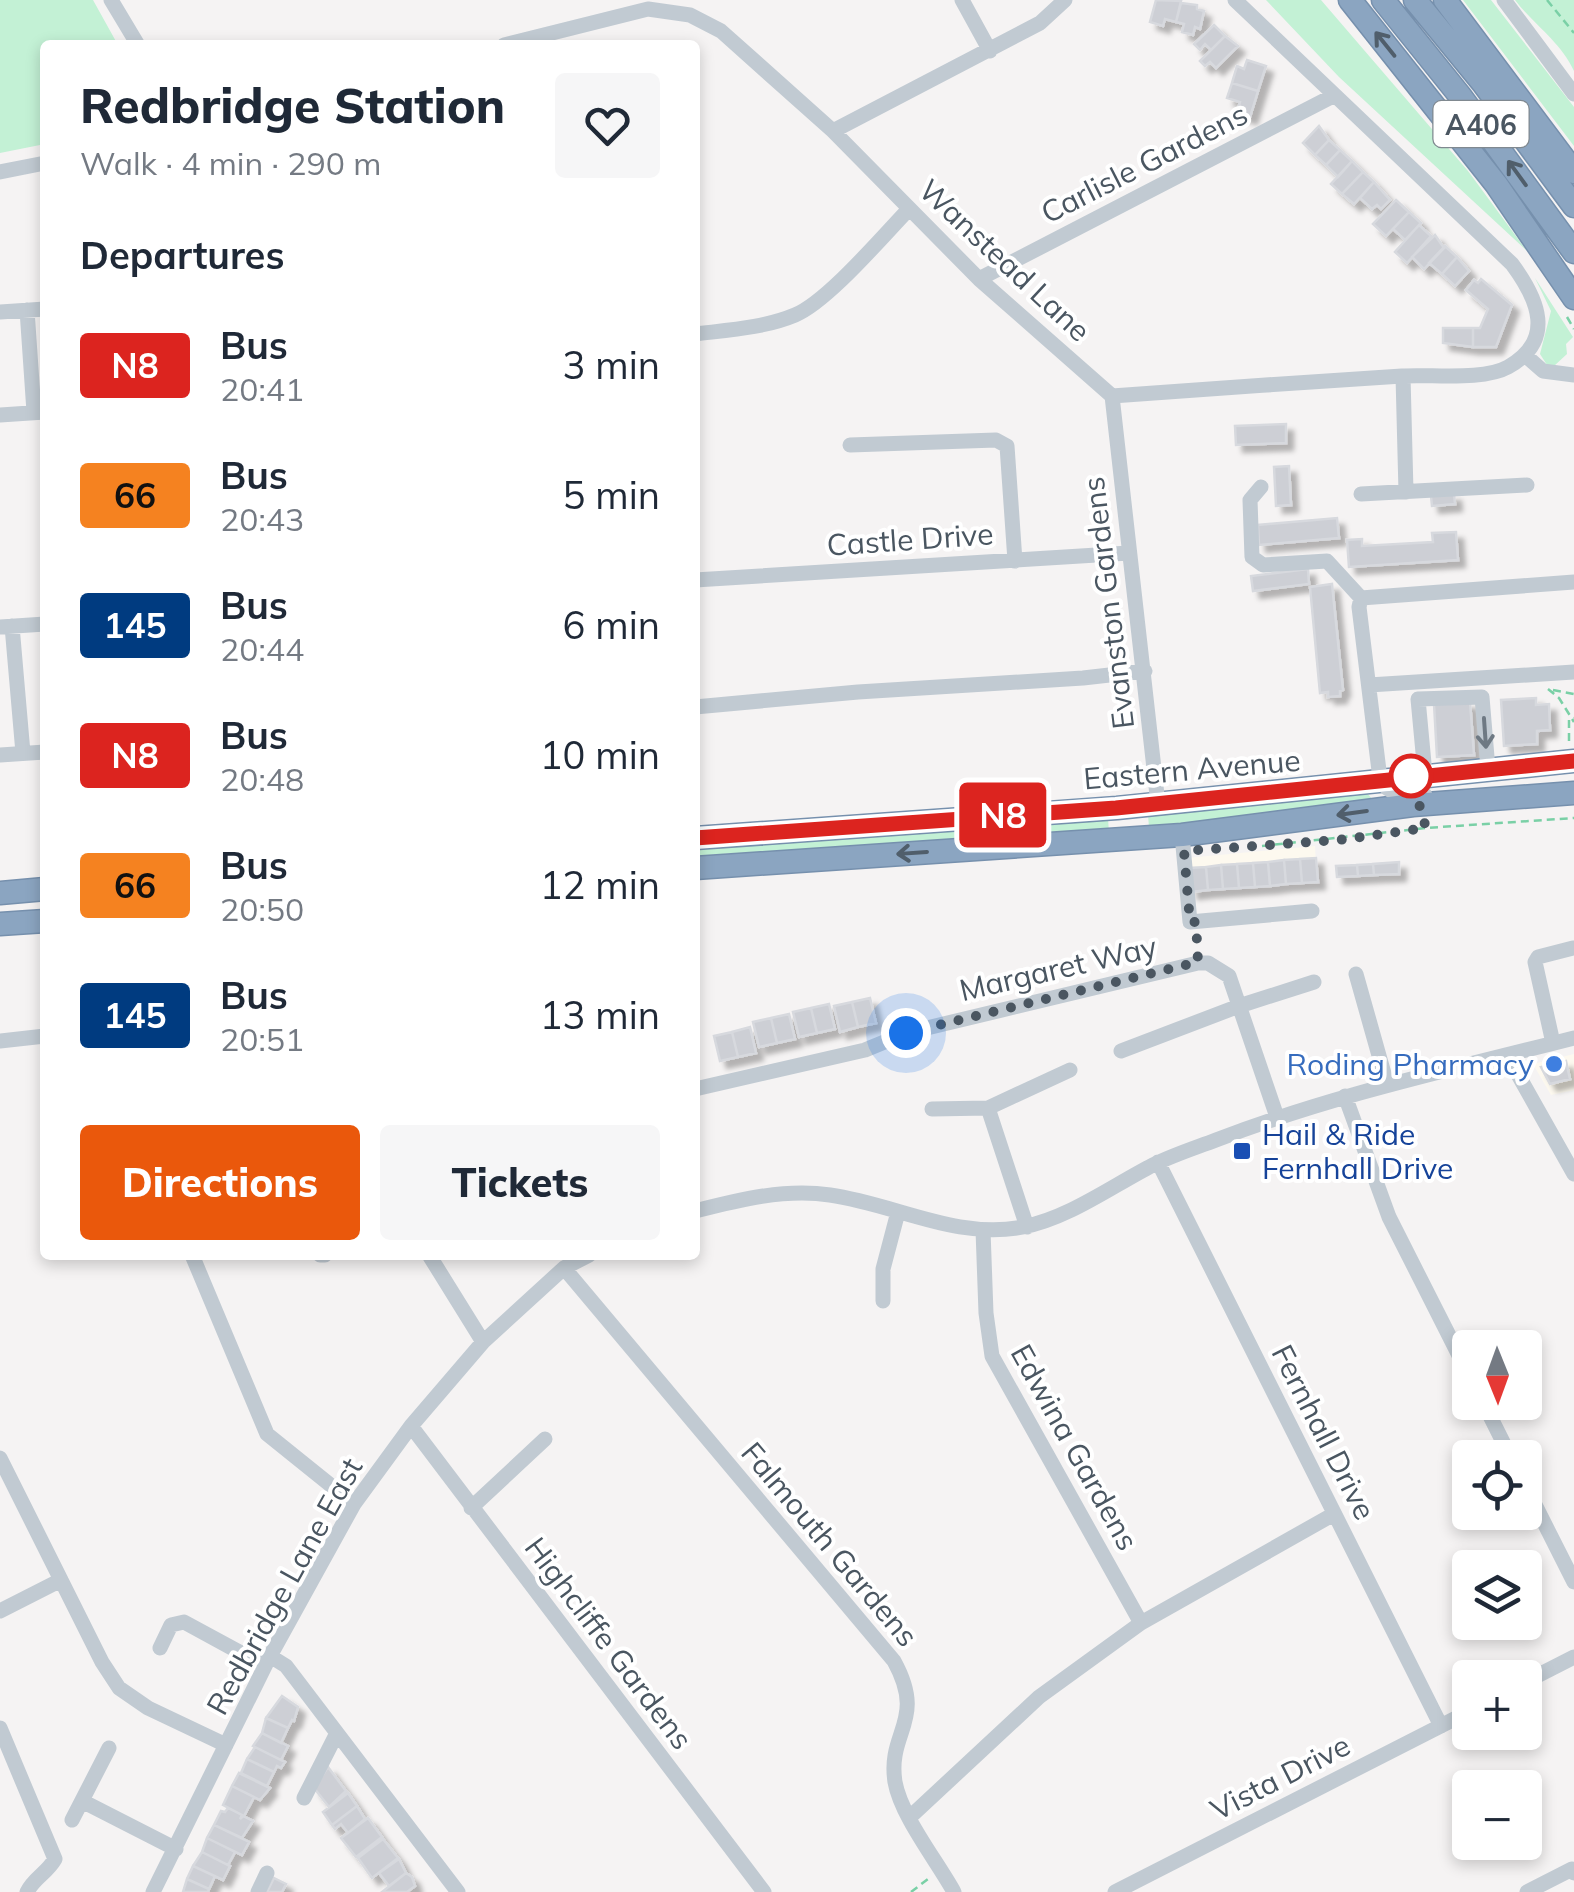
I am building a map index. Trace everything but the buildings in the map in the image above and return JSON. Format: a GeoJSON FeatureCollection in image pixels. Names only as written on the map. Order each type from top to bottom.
{"type":"FeatureCollection","features":[{"type":"Feature","properties":{"kind":"highway","name":"A406"},"geometry":{"type":"LineString","coordinates":[[1350,0],[1496,184],[1574,298]]}},
{"type":"Feature","properties":{"kind":"highway","name":"A406"},"geometry":{"type":"LineString","coordinates":[[1383,0],[1462,97],[1574,252]]}},
{"type":"Feature","properties":{"kind":"highway","name":"A406"},"geometry":{"type":"LineString","coordinates":[[1415,0],[1574,206]]}},
{"type":"Feature","properties":{"kind":"highway","name":"A406"},"geometry":{"type":"LineString","coordinates":[[1445,0],[1574,172]]}},
{"type":"Feature","properties":{"kind":"highway","name":"Eastern Avenue"},"geometry":{"type":"LineString","coordinates":[[700,838],[1263,794],[1488,769],[1572,751]]}},
{"type":"Feature","properties":{"kind":"highway","name":"Eastern Avenue"},"geometry":{"type":"LineString","coordinates":[[700,868],[1182,834],[1413,804],[1574,793]]}},
{"type":"Feature","properties":{"kind":"highway"},"geometry":{"type":"LineString","coordinates":[[0,892],[40,889]]}},
{"type":"Feature","properties":{"kind":"highway"},"geometry":{"type":"LineString","coordinates":[[0,924],[40,920]]}},
{"type":"Feature","properties":{"kind":"street"},"geometry":{"type":"LineString","coordinates":[[111,0],[135,40]]}},
{"type":"Feature","properties":{"kind":"street"},"geometry":{"type":"LineString","coordinates":[[962,0],[990,51]]}},
{"type":"Feature","properties":{"kind":"street"},"geometry":{"type":"LineString","coordinates":[[833,131],[1040,23],[1065,0]]}},
{"type":"Feature","properties":{"kind":"street"},"geometry":{"type":"LineString","coordinates":[[1112,396],[1497,372],[1525,354],[1534,340],[1537,308],[1532,292],[1512,264],[1235,0]]}},
{"type":"Feature","properties":{"kind":"street"},"geometry":{"type":"LineString","coordinates":[[1504,0],[1574,94]]}},
{"type":"Feature","properties":{"kind":"street","name":"Wanstead Lane"},"geometry":{"type":"LineString","coordinates":[[524,40],[648,9],[690,7],[833,131],[979,279],[1112,396]]}},
{"type":"Feature","properties":{"kind":"street","name":"Carlisle Gardens"},"geometry":{"type":"LineString","coordinates":[[979,279],[1333,96]]}},
{"type":"Feature","properties":{"kind":"street"},"geometry":{"type":"LineString","coordinates":[[0,172],[40,164]]}},
{"type":"Feature","properties":{"kind":"street"},"geometry":{"type":"LineString","coordinates":[[700,333],[771,324],[798,314],[818,302],[910,210]]}},
{"type":"Feature","properties":{"kind":"street"},"geometry":{"type":"LineString","coordinates":[[0,312],[40,309]]}},
{"type":"Feature","properties":{"kind":"street"},"geometry":{"type":"LineString","coordinates":[[0,415],[39,412],[27,310]]}},
{"type":"Feature","properties":{"kind":"street"},"geometry":{"type":"LineString","coordinates":[[1525,354],[1543,371],[1574,375]]}},
{"type":"Feature","properties":{"kind":"street"},"geometry":{"type":"LineString","coordinates":[[1402,376],[1406,492]]}},
{"type":"Feature","properties":{"kind":"street","name":"Evanston Gardens"},"geometry":{"type":"LineString","coordinates":[[1112,396],[1158,804]]}},
{"type":"Feature","properties":{"kind":"street"},"geometry":{"type":"LineString","coordinates":[[850,445],[996,440],[1007,446],[1014,560]]}},
{"type":"Feature","properties":{"kind":"street"},"geometry":{"type":"LineString","coordinates":[[1360,494],[1527,485]]}},
{"type":"Feature","properties":{"kind":"street"},"geometry":{"type":"LineString","coordinates":[[1261,487],[1250,500],[1252,557],[1263,565],[1327,561],[1361,598]]}},
{"type":"Feature","properties":{"kind":"street","name":"Castle Drive"},"geometry":{"type":"LineString","coordinates":[[700,580],[1129,553]]}},
{"type":"Feature","properties":{"kind":"street"},"geometry":{"type":"LineString","coordinates":[[1361,598],[1574,582]]}},
{"type":"Feature","properties":{"kind":"street"},"geometry":{"type":"LineString","coordinates":[[1361,598],[1358,607],[1380,778],[1385,788],[1393,794],[1519,796]]}},
{"type":"Feature","properties":{"kind":"street"},"geometry":{"type":"LineString","coordinates":[[23,753],[6,627],[40,624]]}},
{"type":"Feature","properties":{"kind":"street"},"geometry":{"type":"LineString","coordinates":[[700,707],[1145,670]]}},
{"type":"Feature","properties":{"kind":"street"},"geometry":{"type":"LineString","coordinates":[[1368,686],[1574,672]]}},
{"type":"Feature","properties":{"kind":"street"},"geometry":{"type":"LineString","coordinates":[[1425,774],[1418,699],[1482,696],[1488,769]]}},
{"type":"Feature","properties":{"kind":"street"},"geometry":{"type":"LineString","coordinates":[[0,754],[40,752]]}},
{"type":"Feature","properties":{"kind":"street"},"geometry":{"type":"LineString","coordinates":[[1182,834],[1190,922],[1312,910]]}},
{"type":"Feature","properties":{"kind":"street"},"geometry":{"type":"LineString","coordinates":[[1554,1043],[1535,962],[1538,957],[1573,948]]}},
{"type":"Feature","properties":{"kind":"street","name":"Margaret Way"},"geometry":{"type":"LineString","coordinates":[[700,1088],[865,1050],[906,1033],[1198,962],[1208,963],[1229,976],[1276,1117]]}},
{"type":"Feature","properties":{"kind":"street"},"geometry":{"type":"LineString","coordinates":[[1356,974],[1387,1084]]}},
{"type":"Feature","properties":{"kind":"street"},"geometry":{"type":"LineString","coordinates":[[1121,1051],[1314,982]]}},
{"type":"Feature","properties":{"kind":"street"},"geometry":{"type":"LineString","coordinates":[[0,1040],[40,1036]]}},
{"type":"Feature","properties":{"kind":"street"},"geometry":{"type":"LineString","coordinates":[[700,1210],[779,1194],[824,1194],[982,1230],[1027,1226],[1050,1220],[1158,1162],[1276,1117],[1387,1084],[1574,1038]]}},
{"type":"Feature","properties":{"kind":"street"},"geometry":{"type":"LineString","coordinates":[[1507,1055],[1567,1142],[1574,1174]]}},
{"type":"Feature","properties":{"kind":"street"},"geometry":{"type":"LineString","coordinates":[[932,1110],[988,1108],[1070,1070]]}},
{"type":"Feature","properties":{"kind":"street"},"geometry":{"type":"LineString","coordinates":[[1345,1096],[1389,1218],[1452,1342]]}},
{"type":"Feature","properties":{"kind":"street"},"geometry":{"type":"LineString","coordinates":[[988,1108],[1027,1226]]}},
{"type":"Feature","properties":{"kind":"street","name":"Fernhall Drive"},"geometry":{"type":"LineString","coordinates":[[1158,1162],[1441,1726]]}},
{"type":"Feature","properties":{"kind":"street"},"geometry":{"type":"LineString","coordinates":[[883,1301],[883,1269],[898,1212]]}},
{"type":"Feature","properties":{"kind":"street","name":"Edwina Gardens"},"geometry":{"type":"LineString","coordinates":[[982,1230],[992,1356],[1140,1623]]}},
{"type":"Feature","properties":{"kind":"street"},"geometry":{"type":"LineString","coordinates":[[194,1260],[268,1434],[354,1504]]}},
{"type":"Feature","properties":{"kind":"street"},"geometry":{"type":"LineString","coordinates":[[432,1260],[483,1342]]}},
{"type":"Feature","properties":{"kind":"street","name":"Redbridge Lane East"},"geometry":{"type":"LineString","coordinates":[[154,1892],[268,1661],[354,1504],[412,1426],[483,1342],[564,1268],[579,1260]]}},
{"type":"Feature","properties":{"kind":"street","name":"Falmouth Gardens"},"geometry":{"type":"LineString","coordinates":[[564,1268],[894,1661],[907,1684],[908,1704],[894,1765],[899,1798],[954,1892]]}},
{"type":"Feature","properties":{"kind":"street","name":"Highcliffe Gardens"},"geometry":{"type":"LineString","coordinates":[[412,1426],[764,1892]]}},
{"type":"Feature","properties":{"kind":"street"},"geometry":{"type":"LineString","coordinates":[[472,1508],[544,1439]]}},
{"type":"Feature","properties":{"kind":"street"},"geometry":{"type":"LineString","coordinates":[[0,1458],[102,1662],[119,1688],[148,1708],[226,1746]]}},
{"type":"Feature","properties":{"kind":"street"},"geometry":{"type":"LineString","coordinates":[[910,1817],[1038,1697],[1140,1623],[1334,1514]]}},
{"type":"Feature","properties":{"kind":"street"},"geometry":{"type":"LineString","coordinates":[[1542,1519],[1574,1582]]}},
{"type":"Feature","properties":{"kind":"street"},"geometry":{"type":"LineString","coordinates":[[0,1611],[61,1580]]}},
{"type":"Feature","properties":{"kind":"street"},"geometry":{"type":"LineString","coordinates":[[160,1648],[171,1625],[184,1622],[286,1666],[458,1892]]}},
{"type":"Feature","properties":{"kind":"street"},"geometry":{"type":"LineString","coordinates":[[1542,1673],[1574,1657]]}},
{"type":"Feature","properties":{"kind":"street","name":"Vista Drive"},"geometry":{"type":"LineString","coordinates":[[1116,1892],[1452,1720]]}},
{"type":"Feature","properties":{"kind":"street"},"geometry":{"type":"LineString","coordinates":[[0,1728],[55,1859],[27,1892]]}},
{"type":"Feature","properties":{"kind":"street"},"geometry":{"type":"LineString","coordinates":[[304,1798],[337,1733]]}},
{"type":"Feature","properties":{"kind":"street"},"geometry":{"type":"LineString","coordinates":[[72,1820],[109,1748]]}},
{"type":"Feature","properties":{"kind":"street"},"geometry":{"type":"LineString","coordinates":[[82,1801],[176,1849]]}},
{"type":"Feature","properties":{"kind":"street"},"geometry":{"type":"LineString","coordinates":[[1526,1892],[1572,1869],[1574,1873]]}},
{"type":"Feature","properties":{"kind":"street"},"geometry":{"type":"LineString","coordinates":[[258,1892],[267,1873]]}},
{"type":"Feature","properties":{"kind":"path"},"geometry":{"type":"LineString","coordinates":[[1547,0],[1574,33]]}},
{"type":"Feature","properties":{"kind":"path"},"geometry":{"type":"LineString","coordinates":[[1547,689],[1574,694]]}},
{"type":"Feature","properties":{"kind":"path"},"geometry":{"type":"LineString","coordinates":[[1572,751],[1569,720],[1574,720]]}},
{"type":"Feature","properties":{"kind":"path"},"geometry":{"type":"LineString","coordinates":[[1246,847],[1426,828],[1574,818]]}},
{"type":"Feature","properties":{"kind":"path"},"geometry":{"type":"LineString","coordinates":[[910,1892],[942,1870]]}},
{"type":"Feature","properties":{"kind":"shaded area"},"geometry":{"type":"Polygon","coordinates":[[[1315,846],[1317,882],[1190,892],[1187,858],[1315,846]]]}},
{"type":"Feature","properties":{"kind":"shaded area"},"geometry":{"type":"Polygon","coordinates":[[[1574,1054],[1574,1090],[1551,1095],[1533,1064],[1574,1054]]]}},
{"type":"Feature","properties":{"kind":"green space"},"geometry":{"type":"Polygon","coordinates":[[[0,0],[93,0],[115,40],[40,40],[40,145],[0,153],[0,0]]]}},
{"type":"Feature","properties":{"kind":"green space"},"geometry":{"type":"Polygon","coordinates":[[[1266,0],[1321,0],[1468,171],[1527,251],[1339,77],[1266,0]]]}},
{"type":"Feature","properties":{"kind":"green space"},"geometry":{"type":"Polygon","coordinates":[[[1463,0],[1491,0],[1574,107],[1574,146],[1463,0]]]}},
{"type":"Feature","properties":{"kind":"green space"},"geometry":{"type":"Polygon","coordinates":[[[1515,0],[1574,0],[1574,71],[1562,51],[1515,0]]]}},
{"type":"Feature","properties":{"kind":"green space"},"geometry":{"type":"Polygon","coordinates":[[[1535,278],[1573,337],[1566,344],[1567,354],[1554,366],[1547,365],[1540,354],[1551,311],[1535,278]]]}},
{"type":"Feature","properties":{"kind":"green space"},"geometry":{"type":"Polygon","coordinates":[[[1366,792],[1373,800],[1149,828],[1148,814],[1366,792]]]}},
{"type":"Feature","properties":{"kind":"green space"},"geometry":{"type":"Polygon","coordinates":[[[1108,818],[1109,833],[749,860],[736,853],[700,856],[700,850],[1108,818]]]}},
{"type":"Feature","properties":{"kind":"bus line","name":"N8"},"geometry":{"type":"LineString","coordinates":[[700,838],[1116,808],[1574,761]]}},
{"type":"Feature","properties":{"kind":"place","name":"Roding Pharmacy"},"geometry":{"type":"Point","coordinates":[1554,1064]}},
{"type":"Feature","properties":{"kind":"place","name":"Hail & Ride Fernhall Drive"},"geometry":{"type":"Point","coordinates":[1242,1151]}},
{"type":"Feature","properties":{"kind":"route"},"geometry":{"type":"LineString","coordinates":[[906,1033],[1198,962],[1196,922],[1190,922],[1184,851],[1339,840],[1426,828],[1411,776]]}}]}
